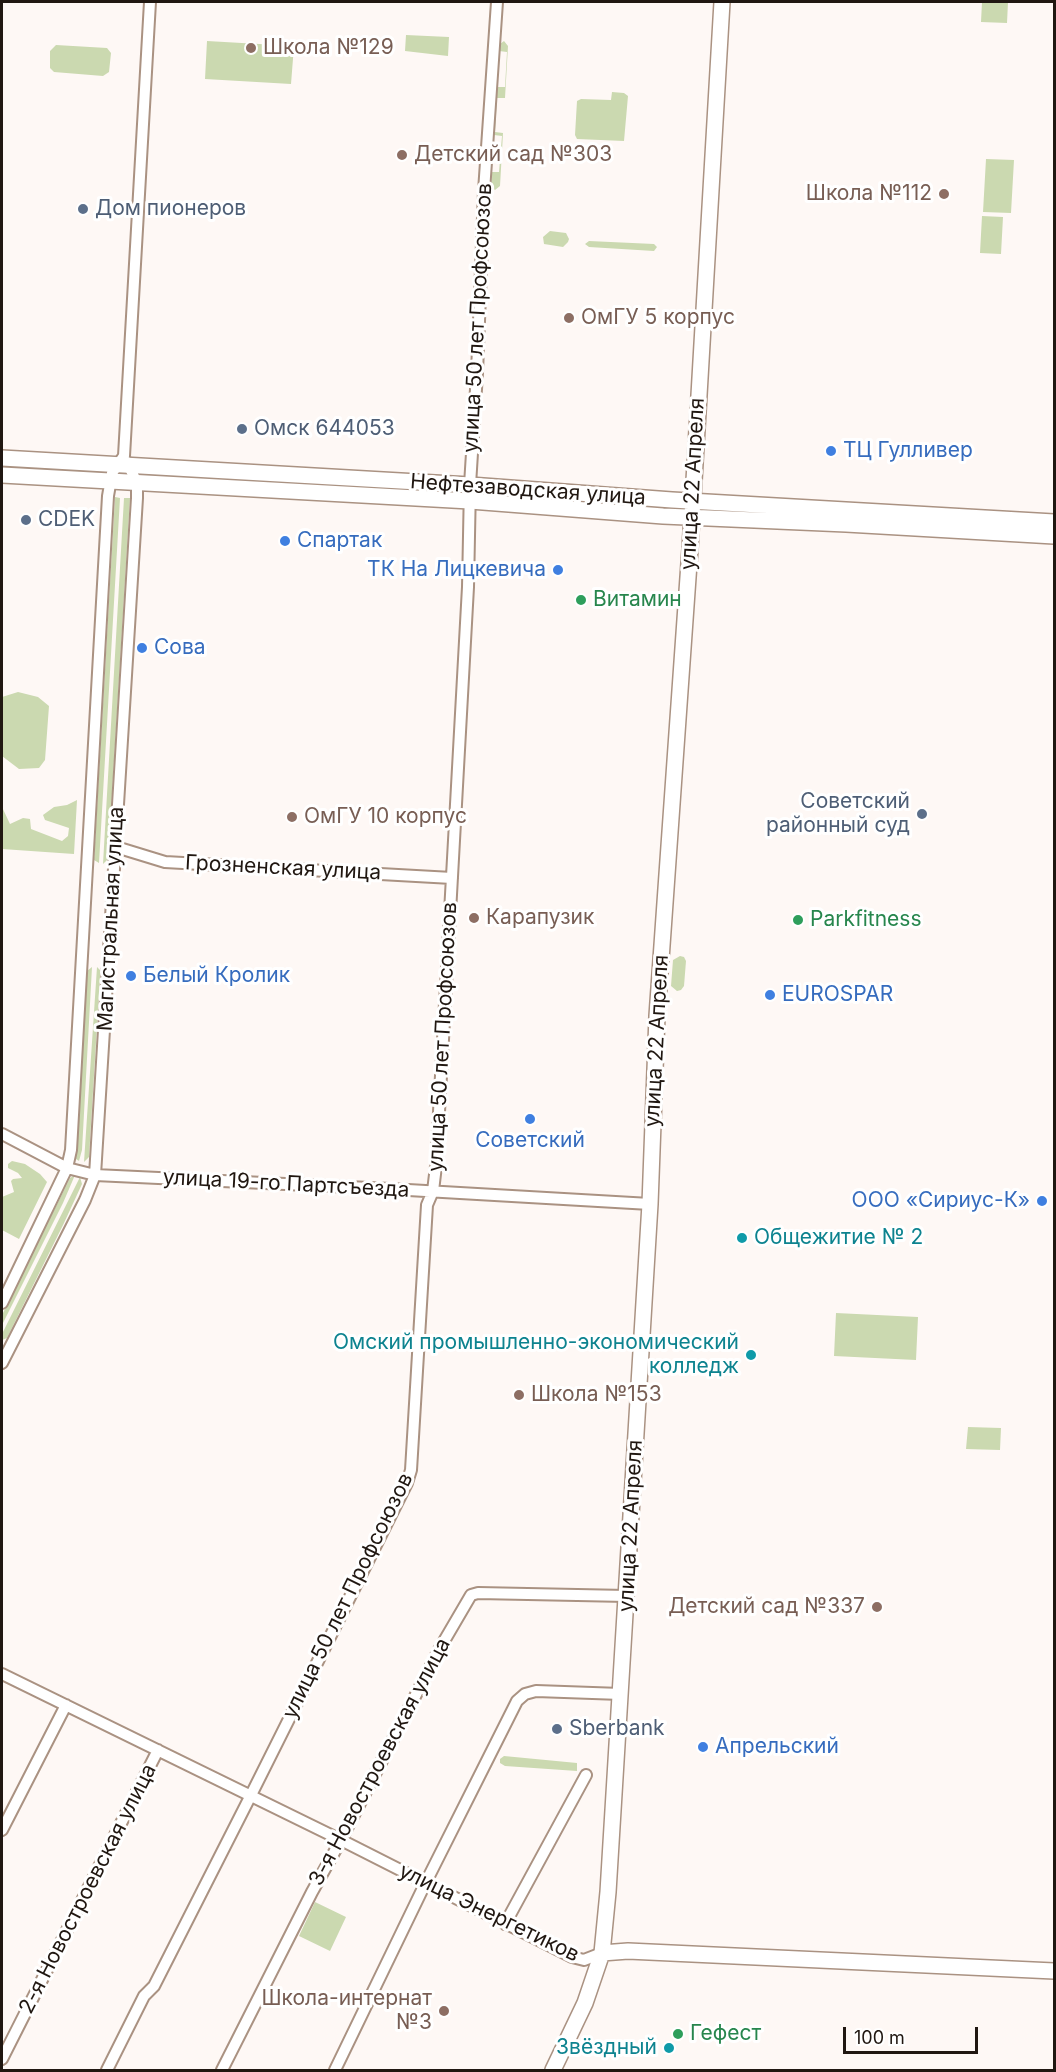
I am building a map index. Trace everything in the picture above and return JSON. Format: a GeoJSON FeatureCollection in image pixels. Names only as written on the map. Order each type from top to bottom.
{"type":"FeatureCollection","features":[{"type":"Feature","properties":{"kind":"main road","name":"улица 22 Апреля"},"geometry":{"type":"LineString","coordinates":[[553,2070],[585,2003],[602,1953],[608,1892],[651,1204],[656,1030],[691,517],[700,501],[693,480],[722,2]]}},
{"type":"Feature","properties":{"kind":"main road","name":"Нефтезаводская улица"},"geometry":{"type":"LineString","coordinates":[[2,458],[124,463],[672,500],[1054,522]]}},
{"type":"Feature","properties":{"kind":"main road","name":"Нефтезаводская улица"},"geometry":{"type":"LineString","coordinates":[[2,475],[470,501],[670,516],[1054,536]]}},
{"type":"Feature","properties":{"kind":"main road"},"geometry":{"type":"LineString","coordinates":[[672,500],[678,500],[687,492],[693,480]]}},
{"type":"Feature","properties":{"kind":"main road"},"geometry":{"type":"LineString","coordinates":[[670,516],[681,524],[690,537],[698,525],[709,518]]}},
{"type":"Feature","properties":{"kind":"main road","name":"улица Энергетиков"},"geometry":{"type":"LineString","coordinates":[[602,1953],[628,1951],[1054,1971]]}},
{"type":"Feature","properties":{"kind":"street","name":"Магистральная улица"},"geometry":{"type":"LineString","coordinates":[[2,1363],[85,1200],[95,1175],[137,483],[124,463],[150,2]]}},
{"type":"Feature","properties":{"kind":"street","name":"улица 50 лет Профсоюзов"},"geometry":{"type":"LineString","coordinates":[[107,2070],[144,1996],[153,1986],[410,1477],[427,1204],[433,1191],[436,1166],[468,587],[470,485],[484,191],[497,2]]}},
{"type":"Feature","properties":{"kind":"street","name":"Магистральная улица"},"geometry":{"type":"LineString","coordinates":[[2,1303],[68,1168],[72,1139],[110,481],[112,473],[124,463]]}},
{"type":"Feature","properties":{"kind":"street","name":"Грозненская улица"},"geometry":{"type":"LineString","coordinates":[[116,846],[165,862],[452,878]]}},
{"type":"Feature","properties":{"kind":"street","name":"улица 19-го Партсъезда"},"geometry":{"type":"LineString","coordinates":[[2,1134],[68,1168],[95,1175],[651,1204]]}},
{"type":"Feature","properties":{"kind":"street","name":"3-я Новостроевская улица"},"geometry":{"type":"LineString","coordinates":[[222,2070],[312,1892],[440,1648],[471,1595],[478,1593],[627,1596]]}},
{"type":"Feature","properties":{"kind":"street","name":"улица Энергетиков"},"geometry":{"type":"LineString","coordinates":[[2,1674],[341,1840],[572,1957],[584,1960],[602,1953]]}},
{"type":"Feature","properties":{"kind":"street"},"geometry":{"type":"LineString","coordinates":[[335,2070],[517,1701],[525,1694],[536,1691],[621,1694]]}},
{"type":"Feature","properties":{"kind":"street"},"geometry":{"type":"LineString","coordinates":[[2,1830],[66,1705]]}},
{"type":"Feature","properties":{"kind":"street","name":"2-я Новостроевская улица"},"geometry":{"type":"LineString","coordinates":[[2,2059],[158,1750]]}},
{"type":"Feature","properties":{"kind":"street"},"geometry":{"type":"LineString","coordinates":[[506,1924],[586,1775]]}},
{"type":"Feature","properties":{"kind":"green space"},"geometry":{"type":"Polygon","coordinates":[[[982,2],[1008,2],[1007,23],[981,22],[982,2]]]}},
{"type":"Feature","properties":{"kind":"green space"},"geometry":{"type":"Polygon","coordinates":[[[406,35],[449,37],[448,56],[405,51],[406,35]]]}},
{"type":"Feature","properties":{"kind":"green space"},"geometry":{"type":"Polygon","coordinates":[[[207,41],[294,46],[291,84],[205,79],[207,41]]]}},
{"type":"Feature","properties":{"kind":"green space"},"geometry":{"type":"Polygon","coordinates":[[[504,41],[508,46],[505,98],[497,98],[495,132],[503,133],[500,186],[495,190],[491,187],[492,172],[499,172],[502,136],[494,135],[497,87],[505,87],[507,52],[499,51],[500,44],[504,41]]]}},
{"type":"Feature","properties":{"kind":"green space"},"geometry":{"type":"Polygon","coordinates":[[[56,45],[107,48],[111,53],[109,72],[103,76],[54,72],[50,68],[50,51],[56,45]]]}},
{"type":"Feature","properties":{"kind":"green space"},"geometry":{"type":"Polygon","coordinates":[[[612,92],[624,93],[628,96],[624,141],[577,139],[575,135],[577,101],[581,99],[611,100],[612,92]]]}},
{"type":"Feature","properties":{"kind":"green space"},"geometry":{"type":"Polygon","coordinates":[[[986,159],[1014,160],[1011,213],[983,212],[986,159]]]}},
{"type":"Feature","properties":{"kind":"green space"},"geometry":{"type":"Polygon","coordinates":[[[982,216],[1003,217],[1001,254],[980,253],[982,216]]]}},
{"type":"Feature","properties":{"kind":"green space"},"geometry":{"type":"Polygon","coordinates":[[[550,231],[566,233],[568,242],[563,247],[544,244],[543,237],[550,231]]]}},
{"type":"Feature","properties":{"kind":"green space"},"geometry":{"type":"Polygon","coordinates":[[[589,241],[654,244],[657,247],[654,251],[589,247],[585,244],[589,241]]]}},
{"type":"Feature","properties":{"kind":"green space"},"geometry":{"type":"Polygon","coordinates":[[[115,497],[120,498],[99,863],[94,860],[115,497]]]}},
{"type":"Feature","properties":{"kind":"green space"},"geometry":{"type":"Polygon","coordinates":[[[124,498],[130,498],[108,859],[103,864],[124,498]]]}},
{"type":"Feature","properties":{"kind":"green space"},"geometry":{"type":"Polygon","coordinates":[[[18,692],[38,697],[49,706],[45,760],[39,768],[19,769],[2,756],[2,697],[18,692]]]}},
{"type":"Feature","properties":{"kind":"green space"},"geometry":{"type":"Polygon","coordinates":[[[77,800],[74,854],[2,849],[2,807],[10,824],[23,818],[30,819],[31,829],[62,841],[68,836],[69,828],[45,820],[43,815],[54,807],[67,805],[77,800]]]}},
{"type":"Feature","properties":{"kind":"green space"},"geometry":{"type":"Polygon","coordinates":[[[680,956],[686,961],[684,986],[677,991],[671,986],[673,960],[680,956]]]}},
{"type":"Feature","properties":{"kind":"green space"},"geometry":{"type":"Polygon","coordinates":[[[92,967],[82,1150],[79,1161],[76,1159],[75,1152],[86,978],[87,971],[92,967]]]}},
{"type":"Feature","properties":{"kind":"green space"},"geometry":{"type":"Polygon","coordinates":[[[97,967],[100,970],[100,977],[89,1157],[84,1162],[97,967]]]}},
{"type":"Feature","properties":{"kind":"green space"},"geometry":{"type":"Polygon","coordinates":[[[12,1161],[25,1164],[47,1182],[19,1239],[2,1230],[2,1197],[14,1192],[11,1181],[13,1179],[22,1178],[8,1168],[8,1164],[12,1161]]]}},
{"type":"Feature","properties":{"kind":"green space"},"geometry":{"type":"Polygon","coordinates":[[[75,1175],[2,1325],[2,1315],[70,1178],[75,1175]]]}},
{"type":"Feature","properties":{"kind":"green space"},"geometry":{"type":"Polygon","coordinates":[[[80,1177],[82,1184],[64,1223],[7,1338],[2,1340],[2,1334],[80,1177]]]}},
{"type":"Feature","properties":{"kind":"green space"},"geometry":{"type":"Polygon","coordinates":[[[836,1313],[918,1317],[916,1360],[834,1356],[836,1313]]]}},
{"type":"Feature","properties":{"kind":"green space"},"geometry":{"type":"Polygon","coordinates":[[[968,1427],[1001,1428],[1000,1450],[966,1449],[968,1427]]]}},
{"type":"Feature","properties":{"kind":"green space"},"geometry":{"type":"Polygon","coordinates":[[[504,1756],[577,1763],[577,1771],[505,1766],[500,1763],[500,1759],[504,1756]]]}},
{"type":"Feature","properties":{"kind":"green space"},"geometry":{"type":"Polygon","coordinates":[[[315,1902],[346,1917],[330,1951],[299,1936],[315,1902]]]}},
{"type":"Feature","properties":{"kind":"place","name":"Школа №129"},"geometry":{"type":"Point","coordinates":[251,48]}},
{"type":"Feature","properties":{"kind":"place","name":"Детский сад №303"},"geometry":{"type":"Point","coordinates":[402,155]}},
{"type":"Feature","properties":{"kind":"place","name":"Школа №112"},"geometry":{"type":"Point","coordinates":[944,194]}},
{"type":"Feature","properties":{"kind":"place","name":"Дом пионеров"},"geometry":{"type":"Point","coordinates":[83,209]}},
{"type":"Feature","properties":{"kind":"place","name":"ОмГУ 5 корпус"},"geometry":{"type":"Point","coordinates":[569,318]}},
{"type":"Feature","properties":{"kind":"place","name":"Омск 644053"},"geometry":{"type":"Point","coordinates":[242,429]}},
{"type":"Feature","properties":{"kind":"place","name":"ТЦ Гулливер"},"geometry":{"type":"Point","coordinates":[831,451]}},
{"type":"Feature","properties":{"kind":"place","name":"CDEK"},"geometry":{"type":"Point","coordinates":[26,520]}},
{"type":"Feature","properties":{"kind":"place","name":"Спартак"},"geometry":{"type":"Point","coordinates":[285,541]}},
{"type":"Feature","properties":{"kind":"place","name":"ТК На Лицкевича"},"geometry":{"type":"Point","coordinates":[558,570]}},
{"type":"Feature","properties":{"kind":"place","name":"Витамин"},"geometry":{"type":"Point","coordinates":[581,600]}},
{"type":"Feature","properties":{"kind":"place","name":"Сова"},"geometry":{"type":"Point","coordinates":[142,648]}},
{"type":"Feature","properties":{"kind":"place","name":"Советский районный суд"},"geometry":{"type":"Point","coordinates":[922,814]}},
{"type":"Feature","properties":{"kind":"place","name":"ОмГУ 10 корпус"},"geometry":{"type":"Point","coordinates":[292,817]}},
{"type":"Feature","properties":{"kind":"place","name":"Карапузик"},"geometry":{"type":"Point","coordinates":[474,918]}},
{"type":"Feature","properties":{"kind":"place","name":"Parkfitness"},"geometry":{"type":"Point","coordinates":[798,920]}},
{"type":"Feature","properties":{"kind":"place","name":"Белый Кролик"},"geometry":{"type":"Point","coordinates":[131,976]}},
{"type":"Feature","properties":{"kind":"place","name":"EUROSPAR"},"geometry":{"type":"Point","coordinates":[770,995]}},
{"type":"Feature","properties":{"kind":"place","name":"Советский"},"geometry":{"type":"Point","coordinates":[530,1119]}},
{"type":"Feature","properties":{"kind":"place","name":"ООО «Сириус-К»"},"geometry":{"type":"Point","coordinates":[1042,1201]}},
{"type":"Feature","properties":{"kind":"place","name":"Общежитие № 2"},"geometry":{"type":"Point","coordinates":[742,1238]}},
{"type":"Feature","properties":{"kind":"place","name":"Омский промышленно-экономический колледж"},"geometry":{"type":"Point","coordinates":[751,1355]}},
{"type":"Feature","properties":{"kind":"place","name":"Школа №153"},"geometry":{"type":"Point","coordinates":[519,1395]}},
{"type":"Feature","properties":{"kind":"place","name":"Детский сад №337"},"geometry":{"type":"Point","coordinates":[877,1607]}},
{"type":"Feature","properties":{"kind":"place","name":"Sberbank"},"geometry":{"type":"Point","coordinates":[557,1729]}},
{"type":"Feature","properties":{"kind":"place","name":"Апрельский"},"geometry":{"type":"Point","coordinates":[703,1747]}},
{"type":"Feature","properties":{"kind":"place","name":"Школа-интернат №3"},"geometry":{"type":"Point","coordinates":[444,2011]}},
{"type":"Feature","properties":{"kind":"place","name":"Гефест"},"geometry":{"type":"Point","coordinates":[678,2034]}},
{"type":"Feature","properties":{"kind":"place","name":"Звёздный"},"geometry":{"type":"Point","coordinates":[669,2048]}}]}
